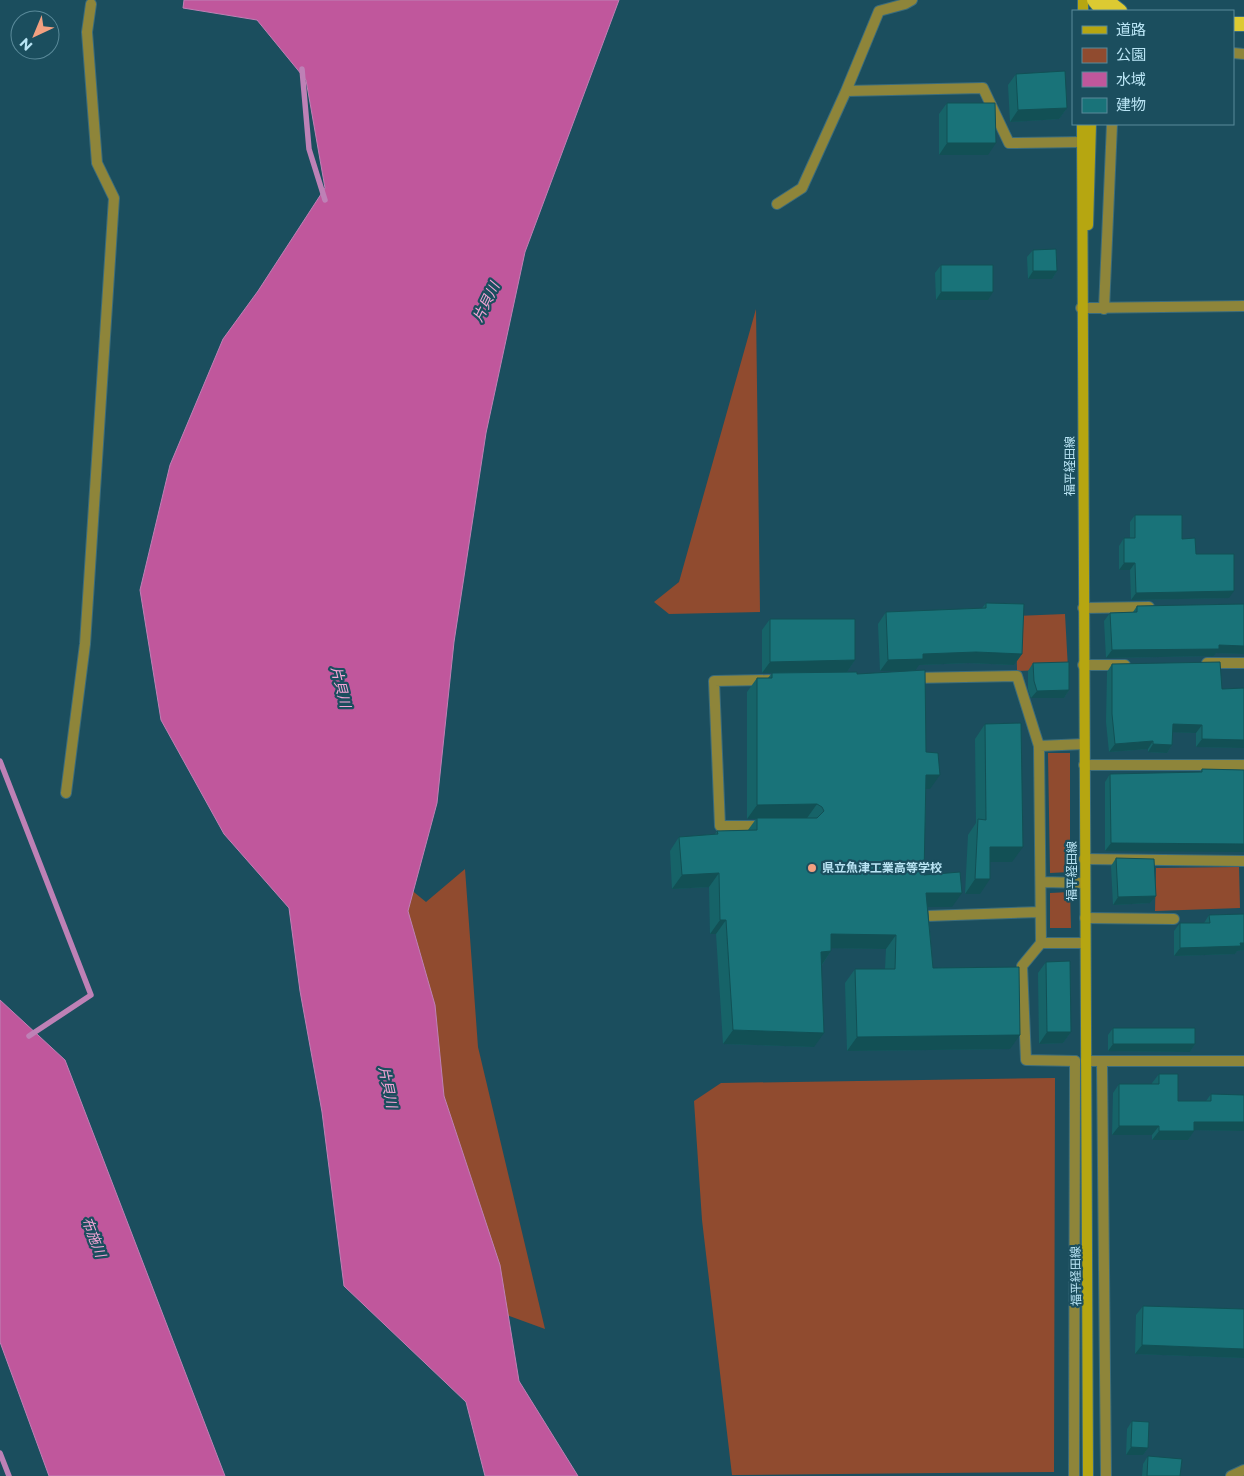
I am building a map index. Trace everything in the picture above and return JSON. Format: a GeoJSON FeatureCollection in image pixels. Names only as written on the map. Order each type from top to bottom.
{"type":"FeatureCollection","features":[{"type":"Feature","properties":{"kind":"highway"},"geometry":{"type":"LineString","coordinates":[[1094,0],[1102,10]]}},
{"type":"Feature","properties":{"kind":"highway"},"geometry":{"type":"LineString","coordinates":[[1106,0],[1119,10]]}},
{"type":"Feature","properties":{"kind":"main road","name":"福平経田線"},"geometry":{"type":"LineString","coordinates":[[1082,125],[1081,308],[1085,943],[1081,1061],[1088,1476]]}},
{"type":"Feature","properties":{"kind":"main road","name":"福平経田線"},"geometry":{"type":"LineString","coordinates":[[1082,265],[1091,188],[1091,125]]}},
{"type":"Feature","properties":{"kind":"street"},"geometry":{"type":"LineString","coordinates":[[777,204],[802,188],[879,11],[905,4],[912,0]]}},
{"type":"Feature","properties":{"kind":"street"},"geometry":{"type":"LineString","coordinates":[[66,793],[85,644],[114,198],[97,163],[87,32],[91,4]]}},
{"type":"Feature","properties":{"kind":"street"},"geometry":{"type":"LineString","coordinates":[[846,90],[983,88],[1009,143],[1082,142]]}},
{"type":"Feature","properties":{"kind":"street"},"geometry":{"type":"LineString","coordinates":[[1104,309],[1112,125]]}},
{"type":"Feature","properties":{"kind":"street"},"geometry":{"type":"LineString","coordinates":[[1081,308],[1244,306]]}},
{"type":"Feature","properties":{"kind":"street"},"geometry":{"type":"LineString","coordinates":[[1083,608],[1163,607]]}},
{"type":"Feature","properties":{"kind":"street"},"geometry":{"type":"LineString","coordinates":[[1192,664],[1244,663]]}},
{"type":"Feature","properties":{"kind":"street"},"geometry":{"type":"LineString","coordinates":[[1083,665],[1135,664]]}},
{"type":"Feature","properties":{"kind":"street"},"geometry":{"type":"LineString","coordinates":[[900,678],[1017,676],[1039,746],[1042,882],[1040,912],[1041,943],[1022,966],[1026,1060],[1102,1062],[1244,1061]]}},
{"type":"Feature","properties":{"kind":"street"},"geometry":{"type":"LineString","coordinates":[[778,826],[720,826],[714,681],[783,680]]}},
{"type":"Feature","properties":{"kind":"street"},"geometry":{"type":"LineString","coordinates":[[1039,746],[1084,744]]}},
{"type":"Feature","properties":{"kind":"street"},"geometry":{"type":"LineString","coordinates":[[1084,765],[1244,765]]}},
{"type":"Feature","properties":{"kind":"street"},"geometry":{"type":"LineString","coordinates":[[1084,859],[1244,861]]}},
{"type":"Feature","properties":{"kind":"street"},"geometry":{"type":"LineString","coordinates":[[1042,882],[1084,883]]}},
{"type":"Feature","properties":{"kind":"street"},"geometry":{"type":"LineString","coordinates":[[927,916],[1040,912]]}},
{"type":"Feature","properties":{"kind":"street"},"geometry":{"type":"LineString","coordinates":[[1085,918],[1174,920]]}},
{"type":"Feature","properties":{"kind":"street"},"geometry":{"type":"LineString","coordinates":[[1041,943],[1085,943]]}},
{"type":"Feature","properties":{"kind":"street"},"geometry":{"type":"LineString","coordinates":[[1074,1476],[1081,1061]]}},
{"type":"Feature","properties":{"kind":"street"},"geometry":{"type":"LineString","coordinates":[[1102,1062],[1106,1476]]}},
{"type":"Feature","properties":{"kind":"street"},"geometry":{"type":"LineString","coordinates":[[1232,1476],[1244,1470]]}},
{"type":"Feature","properties":{"kind":"green space"},"geometry":{"type":"Polygon","coordinates":[[[756,309],[760,612],[669,614],[654,602],[679,582],[756,309]]]}},
{"type":"Feature","properties":{"kind":"green space"},"geometry":{"type":"Polygon","coordinates":[[[1065,614],[1068,669],[1017,671],[1016,616],[1065,614]]]}},
{"type":"Feature","properties":{"kind":"green space"},"geometry":{"type":"Polygon","coordinates":[[[1048,753],[1070,753],[1070,872],[1050,873],[1048,753]]]}},
{"type":"Feature","properties":{"kind":"green space"},"geometry":{"type":"Polygon","coordinates":[[[1239,867],[1240,908],[1155,911],[1156,868],[1239,867]]]}},
{"type":"Feature","properties":{"kind":"green space"},"geometry":{"type":"Polygon","coordinates":[[[465,869],[478,1047],[545,1329],[458,1297],[387,870],[426,902],[465,869]]]}},
{"type":"Feature","properties":{"kind":"green space"},"geometry":{"type":"Polygon","coordinates":[[[1070,892],[1071,928],[1050,928],[1050,893],[1070,892]]]}},
{"type":"Feature","properties":{"kind":"green space"},"geometry":{"type":"Polygon","coordinates":[[[1055,1078],[1054,1472],[732,1475],[702,1220],[694,1101],[721,1083],[1055,1078]]]}},
{"type":"Feature","properties":{"kind":"water","name":"片貝川"},"geometry":{"type":"Polygon","coordinates":[[[184,0],[619,0],[525,252],[486,433],[454,642],[437,803],[408,911],[435,1005],[444,1096],[500,1265],[519,1381],[578,1476],[485,1476],[466,1402],[344,1286],[322,1112],[300,991],[289,908],[224,834],[161,720],[140,590],[170,465],[223,339],[258,291],[325,188],[306,80],[257,20],[183,8],[184,0]]]}},
{"type":"Feature","properties":{"kind":"water","name":"布施川"},"geometry":{"type":"Polygon","coordinates":[[[0,1000],[65,1060],[225,1476],[49,1476],[0,1342],[0,1000]]]}},
{"type":"Feature","properties":{"kind":"building"},"geometry":{"type":"Polygon","coordinates":[[[1065,71],[1067,108],[1018,110],[1016,74],[1065,71]]]}},
{"type":"Feature","properties":{"kind":"building"},"geometry":{"type":"Polygon","coordinates":[[[947,103],[995,103],[996,143],[947,143],[947,103]]]}},
{"type":"Feature","properties":{"kind":"building"},"geometry":{"type":"Polygon","coordinates":[[[1056,249],[1057,271],[1033,271],[1033,250],[1056,249]]]}},
{"type":"Feature","properties":{"kind":"building"},"geometry":{"type":"Polygon","coordinates":[[[941,265],[993,265],[993,292],[941,292],[941,265]]]}},
{"type":"Feature","properties":{"kind":"building"},"geometry":{"type":"Polygon","coordinates":[[[1135,515],[1182,515],[1182,539],[1195,538],[1196,554],[1234,554],[1234,591],[1136,593],[1135,563],[1124,563],[1124,538],[1135,538],[1135,515]]]}},
{"type":"Feature","properties":{"kind":"building"},"geometry":{"type":"Polygon","coordinates":[[[986,603],[1024,604],[1022,654],[976,652],[923,654],[923,659],[888,660],[886,612],[986,608],[986,603]]]}},
{"type":"Feature","properties":{"kind":"building"},"geometry":{"type":"Polygon","coordinates":[[[1244,604],[1244,646],[1219,645],[1219,649],[1112,650],[1110,613],[1137,612],[1137,606],[1244,604]]]}},
{"type":"Feature","properties":{"kind":"building"},"geometry":{"type":"Polygon","coordinates":[[[770,619],[855,619],[855,660],[770,662],[770,619]]]}},
{"type":"Feature","properties":{"kind":"building"},"geometry":{"type":"Polygon","coordinates":[[[1069,662],[1069,690],[1037,691],[1034,681],[1033,663],[1069,662]]]}},
{"type":"Feature","properties":{"kind":"building"},"geometry":{"type":"Polygon","coordinates":[[[1220,662],[1222,689],[1244,688],[1244,740],[1202,739],[1202,725],[1173,724],[1172,745],[1153,744],[1153,741],[1115,744],[1112,714],[1112,664],[1220,662]]]}},
{"type":"Feature","properties":{"kind":"building"},"geometry":{"type":"Polygon","coordinates":[[[925,670],[926,752],[938,753],[940,775],[926,775],[924,875],[960,872],[962,893],[926,893],[933,968],[1019,967],[1020,1035],[857,1037],[855,969],[895,969],[896,935],[831,934],[831,951],[821,952],[824,1033],[733,1030],[726,920],[720,920],[719,873],[682,875],[679,837],[718,834],[717,831],[757,830],[757,818],[817,818],[824,811],[817,804],[757,805],[757,678],[772,678],[772,673],[857,672],[857,674],[925,670]]]}},
{"type":"Feature","properties":{"kind":"building"},"geometry":{"type":"Polygon","coordinates":[[[1021,723],[1023,847],[990,847],[990,879],[975,879],[978,819],[986,820],[985,724],[1021,723]]]}},
{"type":"Feature","properties":{"kind":"building"},"geometry":{"type":"Polygon","coordinates":[[[1202,769],[1244,770],[1244,844],[1111,843],[1110,774],[1202,772],[1202,769]]]}},
{"type":"Feature","properties":{"kind":"building"},"geometry":{"type":"Polygon","coordinates":[[[1116,858],[1154,859],[1156,896],[1118,897],[1116,858]]]}},
{"type":"Feature","properties":{"kind":"building"},"geometry":{"type":"Polygon","coordinates":[[[1244,914],[1244,943],[1240,943],[1241,946],[1180,948],[1180,923],[1210,923],[1209,915],[1244,914]]]}},
{"type":"Feature","properties":{"kind":"building"},"geometry":{"type":"Polygon","coordinates":[[[1070,961],[1071,1032],[1047,1032],[1046,962],[1070,961]]]}},
{"type":"Feature","properties":{"kind":"building"},"geometry":{"type":"Polygon","coordinates":[[[1113,1028],[1195,1028],[1195,1044],[1113,1044],[1113,1028]]]}},
{"type":"Feature","properties":{"kind":"building"},"geometry":{"type":"Polygon","coordinates":[[[1159,1074],[1178,1074],[1178,1101],[1211,1101],[1211,1094],[1244,1095],[1244,1122],[1194,1122],[1194,1131],[1159,1131],[1159,1126],[1119,1126],[1119,1084],[1159,1084],[1159,1074]]]}},
{"type":"Feature","properties":{"kind":"building"},"geometry":{"type":"Polygon","coordinates":[[[1143,1306],[1244,1309],[1244,1349],[1142,1345],[1143,1306]]]}},
{"type":"Feature","properties":{"kind":"building"},"geometry":{"type":"Polygon","coordinates":[[[1132,1421],[1149,1422],[1148,1448],[1131,1447],[1132,1421]]]}},
{"type":"Feature","properties":{"kind":"building"},"geometry":{"type":"Polygon","coordinates":[[[1148,1456],[1182,1459],[1180,1476],[1147,1476],[1148,1456]]]}},
{"type":"Feature","properties":{"kind":"waterway"},"geometry":{"type":"LineString","coordinates":[[302,69],[309,149],[325,200]]}},
{"type":"Feature","properties":{"kind":"waterway"},"geometry":{"type":"LineString","coordinates":[[0,761],[91,995],[29,1036]]}},
{"type":"Feature","properties":{"kind":"waterway"},"geometry":{"type":"LineString","coordinates":[[0,1453],[9,1476]]}},
{"type":"Feature","properties":{"kind":"place","name":"県立魚津工業高等学校"},"geometry":{"type":"Point","coordinates":[812,868]}}]}
